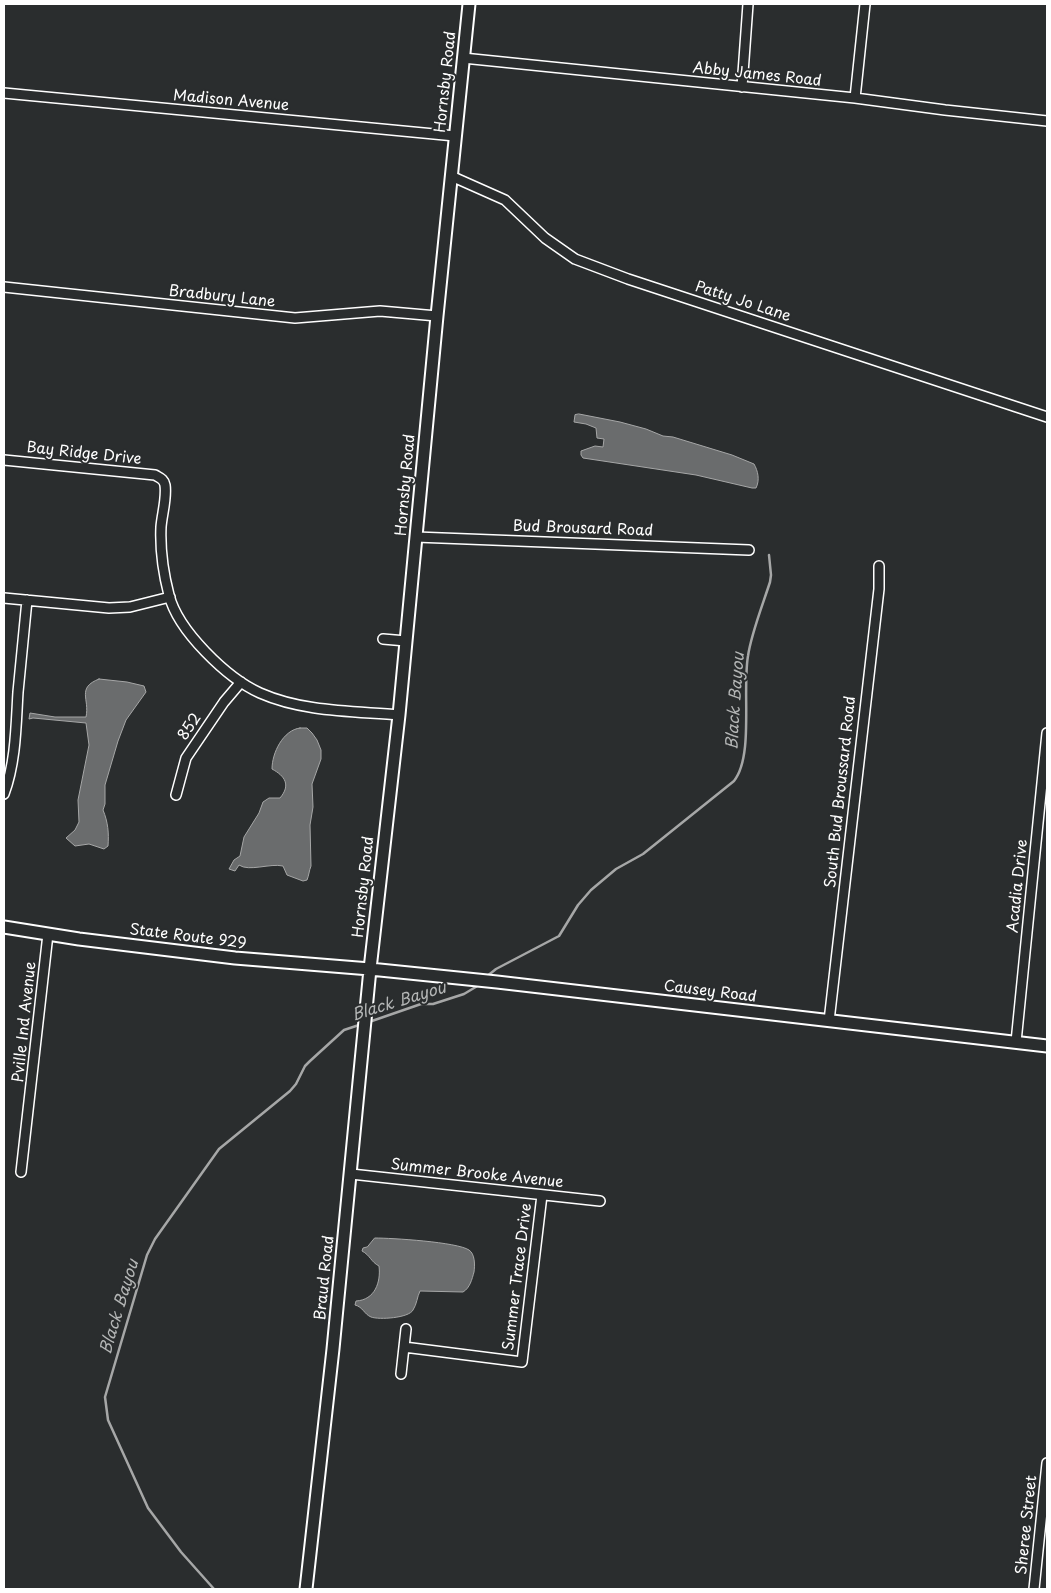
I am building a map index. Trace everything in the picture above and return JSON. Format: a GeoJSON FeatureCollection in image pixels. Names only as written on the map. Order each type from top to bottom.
{"type":"FeatureCollection","features":[{"type":"Feature","properties":{"kind":"street","name":"Hornsby Road"},"geometry":{"type":"LineString","coordinates":[[370,969],[399,715],[469,4]]}},
{"type":"Feature","properties":{"kind":"street"},"geometry":{"type":"LineString","coordinates":[[742,87],[748,4]]}},
{"type":"Feature","properties":{"kind":"street"},"geometry":{"type":"LineString","coordinates":[[855,98],[865,4]]}},
{"type":"Feature","properties":{"kind":"street","name":"Abby James Road"},"geometry":{"type":"LineString","coordinates":[[463,58],[855,98],[945,110],[1047,120]]}},
{"type":"Feature","properties":{"kind":"street","name":"Madison Avenue"},"geometry":{"type":"LineString","coordinates":[[4,93],[455,136]]}},
{"type":"Feature","properties":{"kind":"street","name":"Patty Jo Lane"},"geometry":{"type":"LineString","coordinates":[[451,176],[505,200],[545,238],[575,259],[628,279],[1047,417]]}},
{"type":"Feature","properties":{"kind":"street","name":"Bradbury Lane"},"geometry":{"type":"LineString","coordinates":[[4,287],[295,318],[380,311],[437,316]]}},
{"type":"Feature","properties":{"kind":"street","name":"Bay Ridge Drive"},"geometry":{"type":"LineString","coordinates":[[4,460],[155,475],[161,478],[164,482],[165,491],[161,549],[170,597]]}},
{"type":"Feature","properties":{"kind":"street","name":"Bud Brousard Road"},"geometry":{"type":"LineString","coordinates":[[416,537],[749,550]]}},
{"type":"Feature","properties":{"kind":"street","name":"South Bud Broussard Road"},"geometry":{"type":"LineString","coordinates":[[829,1020],[879,589],[879,566]]}},
{"type":"Feature","properties":{"kind":"street"},"geometry":{"type":"LineString","coordinates":[[4,598],[109,608],[130,607],[170,597],[182,621],[196,641],[240,682],[268,696],[306,706],[399,715]]}},
{"type":"Feature","properties":{"kind":"street"},"geometry":{"type":"LineString","coordinates":[[4,794],[12,765],[16,733],[21,654],[27,600]]}},
{"type":"Feature","properties":{"kind":"street"},"geometry":{"type":"LineString","coordinates":[[383,639],[406,641]]}},
{"type":"Feature","properties":{"kind":"street","name":"852"},"geometry":{"type":"LineString","coordinates":[[176,795],[186,758],[240,682]]}},
{"type":"Feature","properties":{"kind":"street","name":"Acadia Drive"},"geometry":{"type":"LineString","coordinates":[[1016,1042],[1047,733]]}},
{"type":"Feature","properties":{"kind":"street","name":"State Route 929"},"geometry":{"type":"LineString","coordinates":[[4,927],[235,958],[370,969]]}},
{"type":"Feature","properties":{"kind":"street","name":"Pville Ind Avenue"},"geometry":{"type":"LineString","coordinates":[[22,1172],[48,934]]}},
{"type":"Feature","properties":{"kind":"street","name":"Causey Road"},"geometry":{"type":"LineString","coordinates":[[370,969],[1047,1046]]}},
{"type":"Feature","properties":{"kind":"street","name":"Braud Road"},"geometry":{"type":"LineString","coordinates":[[306,1589],[351,1174],[370,969]]}},
{"type":"Feature","properties":{"kind":"street","name":"Summer Brooke Avenue"},"geometry":{"type":"LineString","coordinates":[[351,1174],[600,1201]]}},
{"type":"Feature","properties":{"kind":"street","name":"Summer Trace Drive"},"geometry":{"type":"LineString","coordinates":[[404,1347],[522,1362],[542,1195]]}},
{"type":"Feature","properties":{"kind":"street"},"geometry":{"type":"LineString","coordinates":[[401,1374],[406,1329]]}},
{"type":"Feature","properties":{"kind":"street","name":"Sheree Street"},"geometry":{"type":"LineString","coordinates":[[1034,1589],[1047,1463]]}},
{"type":"Feature","properties":{"kind":"shaded area"},"geometry":{"type":"Polygon","coordinates":[[[579,414],[646,429],[663,436],[673,437],[732,455],[754,464],[758,476],[756,488],[696,475],[583,458],[581,451],[595,446],[603,447],[604,439],[597,438],[596,428],[574,422],[575,415],[579,414]]]}},
{"type":"Feature","properties":{"kind":"shaded area"},"geometry":{"type":"Polygon","coordinates":[[[99,679],[144,686],[146,692],[126,720],[105,785],[105,804],[103,810],[107,823],[108,846],[104,849],[89,844],[75,846],[66,838],[75,830],[79,822],[78,800],[89,745],[86,723],[29,719],[30,713],[55,717],[86,717],[86,690],[92,682],[99,679]]]}},
{"type":"Feature","properties":{"kind":"shaded area"},"geometry":{"type":"Polygon","coordinates":[[[300,728],[307,728],[312,733],[321,750],[321,759],[312,784],[311,866],[307,880],[303,881],[287,875],[283,866],[278,865],[248,868],[239,865],[235,871],[229,869],[234,860],[240,856],[244,837],[259,813],[263,802],[269,798],[280,798],[283,793],[286,785],[285,781],[272,769],[274,756],[280,743],[288,733],[300,728]]]}},
{"type":"Feature","properties":{"kind":"shaded area"},"geometry":{"type":"Polygon","coordinates":[[[375,1238],[438,1243],[469,1250],[474,1263],[474,1272],[470,1283],[463,1292],[420,1291],[413,1310],[406,1315],[387,1318],[371,1317],[355,1305],[356,1301],[363,1300],[372,1294],[378,1284],[379,1266],[362,1251],[375,1238]]]}},
{"type":"Feature","properties":{"kind":"waterway","name":"Black Bayou"},"geometry":{"type":"LineString","coordinates":[[486,977],[496,969],[559,936],[578,905],[591,890],[616,869],[643,854],[734,781],[744,756],[746,739],[746,670],[754,629],[770,582],[769,555]]}},
{"type":"Feature","properties":{"kind":"waterway","name":"Black Bayou"},"geometry":{"type":"LineString","coordinates":[[369,1022],[421,1004],[433,1004],[464,994],[479,985]]}},
{"type":"Feature","properties":{"kind":"waterway","name":"Black Bayou"},"geometry":{"type":"LineString","coordinates":[[214,1589],[181,1552],[148,1508],[108,1420],[105,1397],[147,1255],[155,1239],[219,1149],[290,1091],[296,1084],[305,1066],[344,1030],[362,1024]]}}]}
